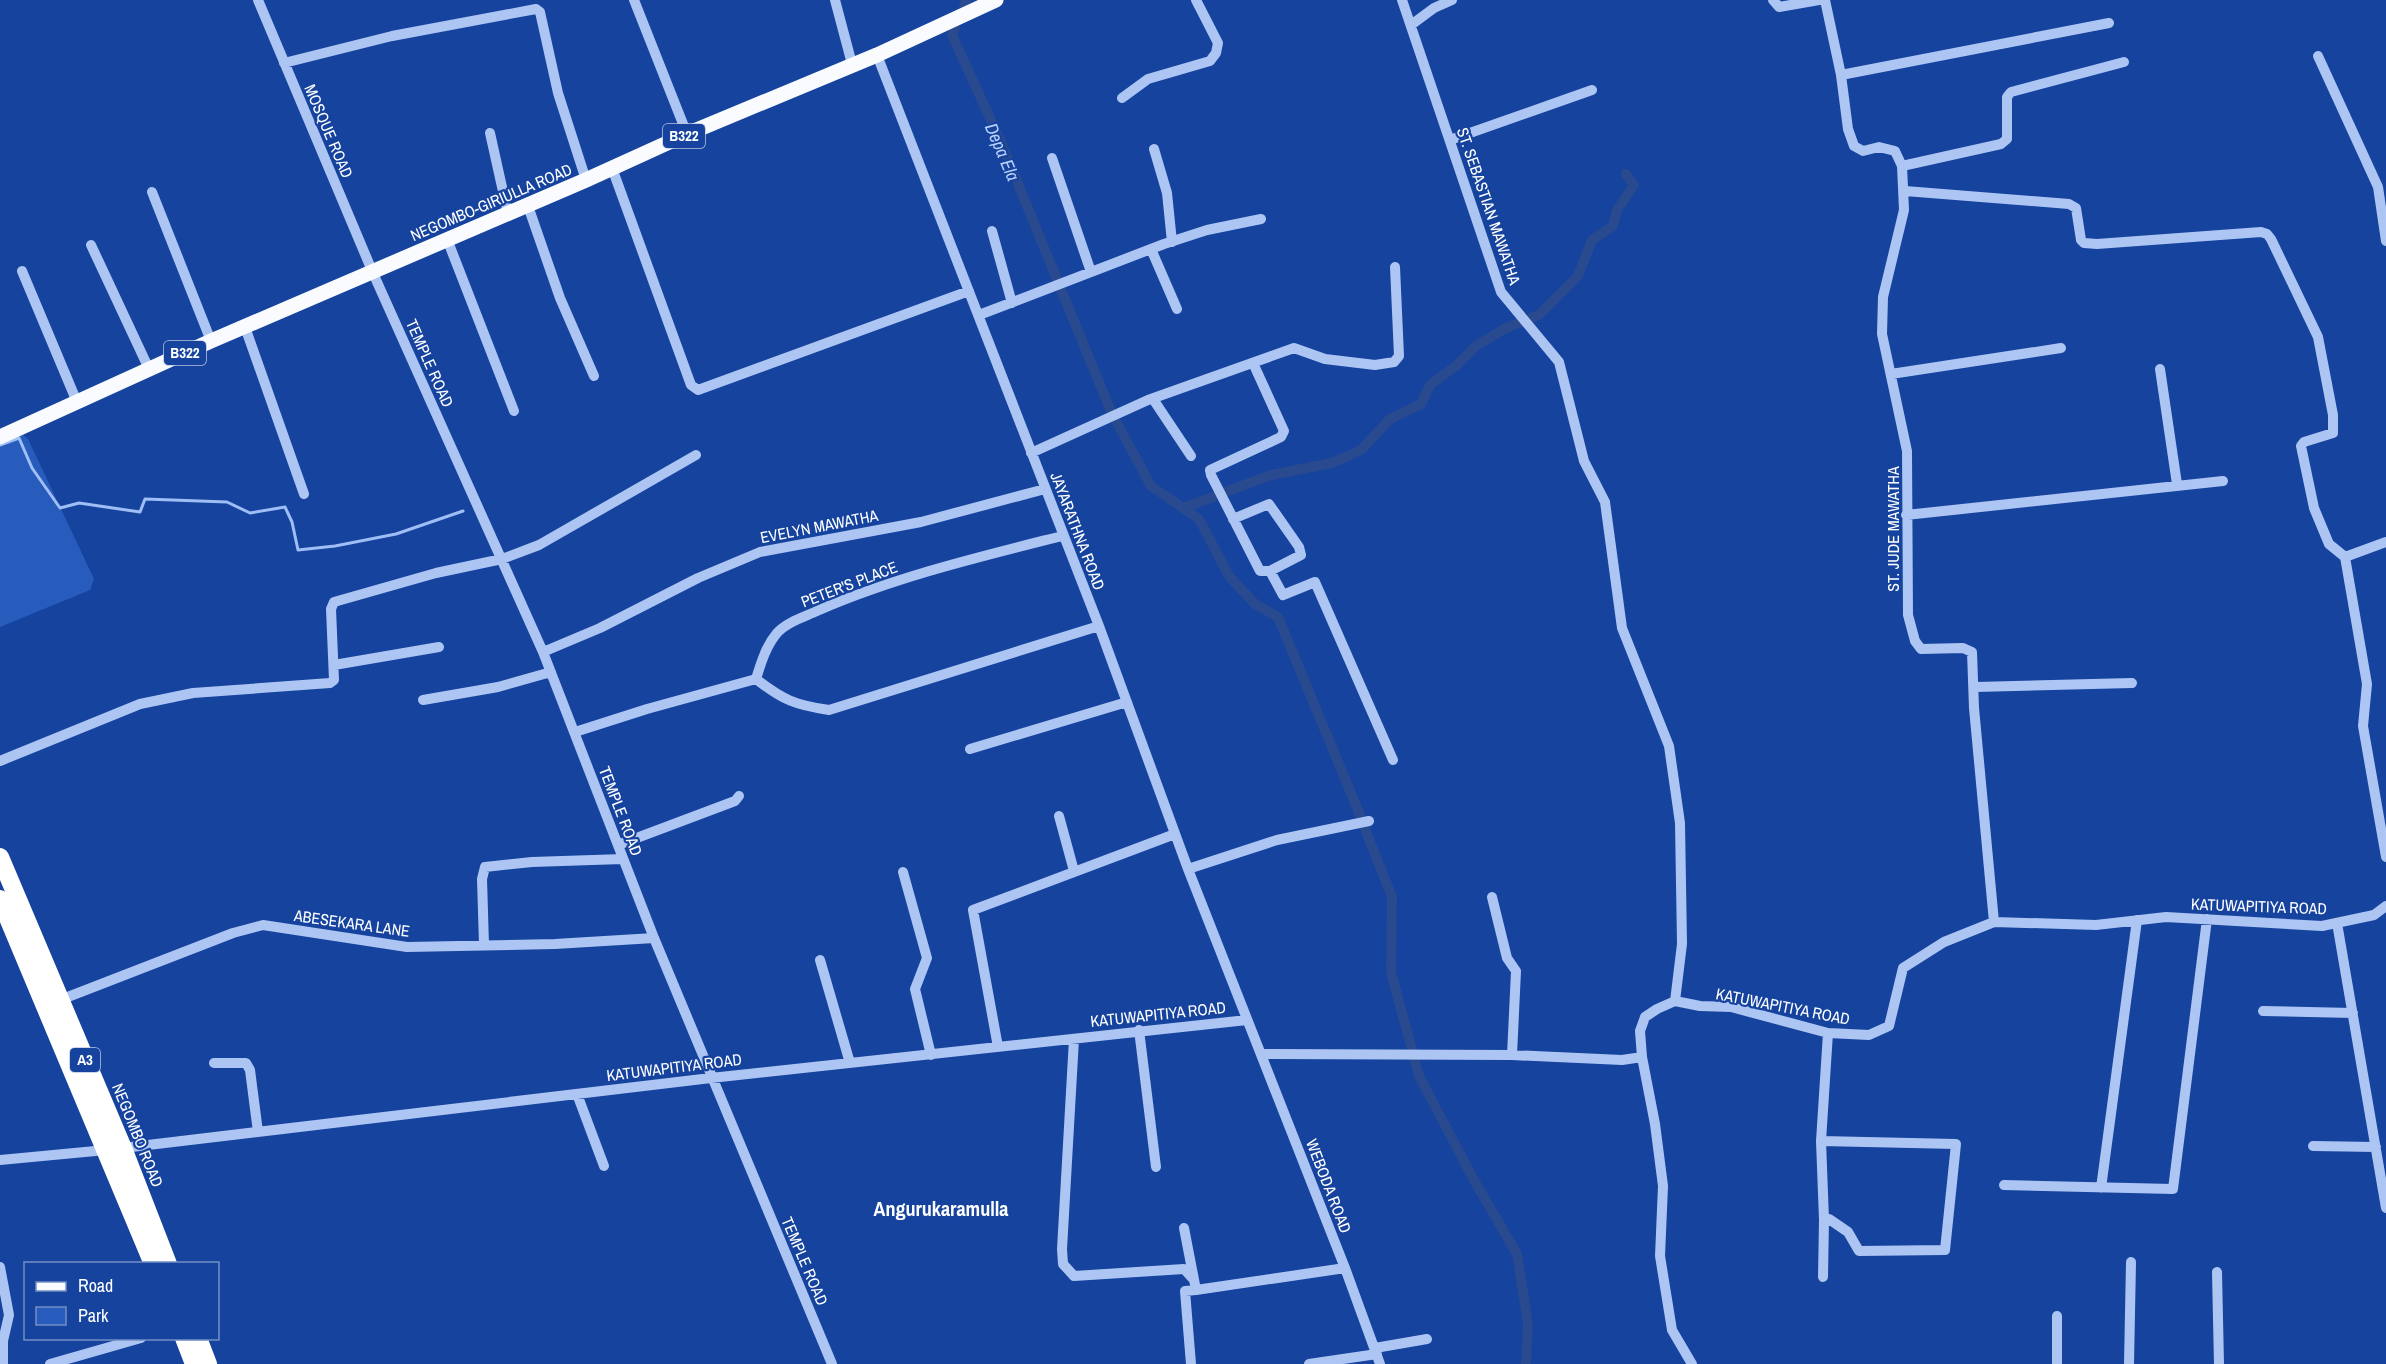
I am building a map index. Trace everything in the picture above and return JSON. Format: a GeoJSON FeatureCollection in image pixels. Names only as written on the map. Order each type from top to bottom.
{"type":"FeatureCollection","features":[{"type":"Feature","properties":{"kind":"highway","name":"NEGOMBO ROAD"},"geometry":{"type":"LineString","coordinates":[[0,857],[60,1000],[115,1149],[153,1262]]}},
{"type":"Feature","properties":{"kind":"highway","name":"NEGOMBO ROAD"},"geometry":{"type":"LineString","coordinates":[[0,899],[168,1262]]}},
{"type":"Feature","properties":{"kind":"highway"},"geometry":{"type":"LineString","coordinates":[[185,1340],[194,1364]]}},
{"type":"Feature","properties":{"kind":"highway"},"geometry":{"type":"LineString","coordinates":[[199,1340],[208,1364]]}},
{"type":"Feature","properties":{"kind":"main road","name":"NEGOMBO-GIRIULLA ROAD"},"geometry":{"type":"LineString","coordinates":[[0,437],[211,341],[528,206],[687,134],[877,55],[996,0]]}},
{"type":"Feature","properties":{"kind":"street","name":"MOSQUE ROAD"},"geometry":{"type":"LineString","coordinates":[[258,0],[373,273]]}},
{"type":"Feature","properties":{"kind":"street"},"geometry":{"type":"LineString","coordinates":[[634,0],[687,134]]}},
{"type":"Feature","properties":{"kind":"street"},"geometry":{"type":"LineString","coordinates":[[835,0],[852,64]]}},
{"type":"Feature","properties":{"kind":"street"},"geometry":{"type":"LineString","coordinates":[[1122,98],[1148,79],[1210,61],[1216,53],[1218,43],[1196,0]]}},
{"type":"Feature","properties":{"kind":"street","name":"ST. SEBASTIAN MAWATHA"},"geometry":{"type":"LineString","coordinates":[[1402,0],[1501,292],[1559,362],[1584,461],[1605,502],[1622,628],[1669,746],[1680,823],[1682,944],[1675,1001]]}},
{"type":"Feature","properties":{"kind":"street"},"geometry":{"type":"LineString","coordinates":[[1411,25],[1434,8],[1452,0]]}},
{"type":"Feature","properties":{"kind":"street"},"geometry":{"type":"LineString","coordinates":[[1773,0],[1779,8],[1819,0]]}},
{"type":"Feature","properties":{"kind":"street"},"geometry":{"type":"LineString","coordinates":[[1825,0],[1841,75],[1848,129],[1854,146],[1863,151],[1878,147],[1895,151],[1902,166],[2001,144],[2007,139],[2007,97],[2012,92],[2124,62]]}},
{"type":"Feature","properties":{"kind":"street"},"geometry":{"type":"LineString","coordinates":[[285,63],[392,36],[536,9],[540,12],[558,93],[586,180]]}},
{"type":"Feature","properties":{"kind":"street"},"geometry":{"type":"LineString","coordinates":[[1841,75],[2109,23]]}},
{"type":"Feature","properties":{"kind":"street","name":"JAYARATHNA ROAD"},"geometry":{"type":"LineString","coordinates":[[877,55],[979,315],[1062,536],[1099,626],[1188,869],[1247,1020]]}},
{"type":"Feature","properties":{"kind":"street"},"geometry":{"type":"LineString","coordinates":[[2318,56],[2378,187],[2386,241]]}},
{"type":"Feature","properties":{"kind":"street"},"geometry":{"type":"LineString","coordinates":[[1450,140],[1592,90]]}},
{"type":"Feature","properties":{"kind":"street"},"geometry":{"type":"LineString","coordinates":[[490,133],[508,214]]}},
{"type":"Feature","properties":{"kind":"street"},"geometry":{"type":"LineString","coordinates":[[1154,148],[1167,193],[1172,242]]}},
{"type":"Feature","properties":{"kind":"street"},"geometry":{"type":"LineString","coordinates":[[1052,158],[1091,272]]}},
{"type":"Feature","properties":{"kind":"street","name":"ST. JUDE MAWATHA"},"geometry":{"type":"LineString","coordinates":[[1902,166],[1905,191],[1904,210],[1883,297],[1882,334],[1907,451],[1908,615],[1915,641],[1921,650],[1963,648],[1972,652],[1974,708],[1994,922]]}},
{"type":"Feature","properties":{"kind":"street"},"geometry":{"type":"LineString","coordinates":[[612,168],[690,385],[698,390],[969,291]]}},
{"type":"Feature","properties":{"kind":"street"},"geometry":{"type":"LineString","coordinates":[[1905,191],[2069,204],[2076,208],[2080,240],[2084,243],[2097,244],[2261,232],[2267,234],[2318,337],[2335,430],[2333,433],[2304,442],[2301,446],[2314,508],[2329,544],[2345,557],[2367,684],[2363,726],[2386,857]]}},
{"type":"Feature","properties":{"kind":"street"},"geometry":{"type":"LineString","coordinates":[[152,192],[211,341]]}},
{"type":"Feature","properties":{"kind":"street"},"geometry":{"type":"LineString","coordinates":[[528,206],[560,298],[594,376]]}},
{"type":"Feature","properties":{"kind":"street"},"geometry":{"type":"LineString","coordinates":[[979,315],[1172,242],[1207,231],[1261,219]]}},
{"type":"Feature","properties":{"kind":"street"},"geometry":{"type":"LineString","coordinates":[[992,231],[1012,303]]}},
{"type":"Feature","properties":{"kind":"street"},"geometry":{"type":"LineString","coordinates":[[447,239],[514,411]]}},
{"type":"Feature","properties":{"kind":"street"},"geometry":{"type":"LineString","coordinates":[[91,244],[149,369]]}},
{"type":"Feature","properties":{"kind":"street"},"geometry":{"type":"LineString","coordinates":[[1152,249],[1177,309]]}},
{"type":"Feature","properties":{"kind":"street"},"geometry":{"type":"LineString","coordinates":[[1031,453],[1153,399],[1294,348],[1325,359],[1375,365],[1394,362],[1399,356],[1395,267]]}},
{"type":"Feature","properties":{"kind":"street"},"geometry":{"type":"LineString","coordinates":[[22,271],[77,402]]}},
{"type":"Feature","properties":{"kind":"street","name":"TEMPLE ROAD"},"geometry":{"type":"LineString","coordinates":[[373,273],[543,652],[654,939],[832,1364]]}},
{"type":"Feature","properties":{"kind":"street"},"geometry":{"type":"LineString","coordinates":[[245,327],[304,494]]}},
{"type":"Feature","properties":{"kind":"street"},"geometry":{"type":"LineString","coordinates":[[1891,374],[2061,348]]}},
{"type":"Feature","properties":{"kind":"street"},"geometry":{"type":"LineString","coordinates":[[1233,519],[1269,504],[1302,551],[1301,555],[1270,571],[1260,571],[1233,519],[1211,475],[1210,470],[1281,437],[1284,431],[1253,363]]}},
{"type":"Feature","properties":{"kind":"street"},"geometry":{"type":"LineString","coordinates":[[2160,369],[2177,484]]}},
{"type":"Feature","properties":{"kind":"street"},"geometry":{"type":"LineString","coordinates":[[1153,399],[1191,456]]}},
{"type":"Feature","properties":{"kind":"street"},"geometry":{"type":"LineString","coordinates":[[0,761],[140,704],[193,693],[330,683],[334,680],[332,609],[334,602],[436,573],[502,559],[538,545],[696,455]]}},
{"type":"Feature","properties":{"kind":"street"},"geometry":{"type":"LineString","coordinates":[[1906,515],[2177,484],[2223,481]]}},
{"type":"Feature","properties":{"kind":"street","name":"EVELYN MAWATHA"},"geometry":{"type":"LineString","coordinates":[[543,652],[600,628],[698,578],[760,552],[921,522],[1045,489]]}},
{"type":"Feature","properties":{"kind":"street","name":"PETER'S PLACE"},"geometry":{"type":"LineString","coordinates":[[756,679],[765,653],[778,633],[792,622],[845,599],[947,565],[1062,536]]}},
{"type":"Feature","properties":{"kind":"street"},"geometry":{"type":"LineString","coordinates":[[2345,557],[2386,542]]}},
{"type":"Feature","properties":{"kind":"street"},"geometry":{"type":"LineString","coordinates":[[1270,571],[1283,595],[1315,582],[1393,760]]}},
{"type":"Feature","properties":{"kind":"street"},"geometry":{"type":"LineString","coordinates":[[575,732],[646,709],[756,679],[779,697],[802,706],[829,710],[1099,626]]}},
{"type":"Feature","properties":{"kind":"street"},"geometry":{"type":"LineString","coordinates":[[334,665],[439,647]]}},
{"type":"Feature","properties":{"kind":"street"},"geometry":{"type":"LineString","coordinates":[[423,700],[498,687],[551,672]]}},
{"type":"Feature","properties":{"kind":"street"},"geometry":{"type":"LineString","coordinates":[[1974,687],[2132,683]]}},
{"type":"Feature","properties":{"kind":"street"},"geometry":{"type":"LineString","coordinates":[[970,749],[1127,702]]}},
{"type":"Feature","properties":{"kind":"street"},"geometry":{"type":"LineString","coordinates":[[618,845],[735,801],[739,796]]}},
{"type":"Feature","properties":{"kind":"street"},"geometry":{"type":"LineString","coordinates":[[1059,816],[1074,872]]}},
{"type":"Feature","properties":{"kind":"street"},"geometry":{"type":"LineString","coordinates":[[1188,869],[1276,840],[1370,820]]}},
{"type":"Feature","properties":{"kind":"street"},"geometry":{"type":"LineString","coordinates":[[998,1047],[973,910],[1175,834]]}},
{"type":"Feature","properties":{"kind":"street"},"geometry":{"type":"LineString","coordinates":[[484,945],[482,879],[485,867],[532,862],[623,859]]}},
{"type":"Feature","properties":{"kind":"street"},"geometry":{"type":"LineString","coordinates":[[903,872],[927,958],[915,988],[931,1055]]}},
{"type":"Feature","properties":{"kind":"street"},"geometry":{"type":"LineString","coordinates":[[1492,897],[1507,958],[1516,971],[1512,1055]]}},
{"type":"Feature","properties":{"kind":"street","name":"KATUWAPITIYA ROAD"},"geometry":{"type":"LineString","coordinates":[[1675,1001],[1700,1006],[1731,1008],[1828,1034],[1861,1036],[1880,1032],[1888,1026],[1903,968],[1944,942],[1994,922],[2096,925],[2166,916],[2322,926],[2374,915],[2386,906]]}},
{"type":"Feature","properties":{"kind":"street"},"geometry":{"type":"LineString","coordinates":[[2004,1185],[2173,1189],[2207,919]]}},
{"type":"Feature","properties":{"kind":"street"},"geometry":{"type":"LineString","coordinates":[[2102,1188],[2137,920]]}},
{"type":"Feature","properties":{"kind":"street"},"geometry":{"type":"LineString","coordinates":[[2337,923],[2386,1208]]}},
{"type":"Feature","properties":{"kind":"street","name":"ABESEKARA LANE"},"geometry":{"type":"LineString","coordinates":[[60,1000],[233,933],[263,925],[407,946],[555,944],[654,939]]}},
{"type":"Feature","properties":{"kind":"street"},"geometry":{"type":"LineString","coordinates":[[820,960],[850,1063]]}},
{"type":"Feature","properties":{"kind":"street"},"geometry":{"type":"LineString","coordinates":[[1675,1001],[1645,1017],[1640,1030],[1642,1057],[1655,1124],[1663,1186],[1660,1256],[1672,1330],[1692,1364]]}},
{"type":"Feature","properties":{"kind":"street"},"geometry":{"type":"LineString","coordinates":[[2263,1011],[2353,1013]]}},
{"type":"Feature","properties":{"kind":"street","name":"KATUWAPITIYA ROAD"},"geometry":{"type":"LineString","coordinates":[[0,1160],[115,1149],[711,1078],[1247,1020]]}},
{"type":"Feature","properties":{"kind":"street","name":"WEBODA ROAD"},"geometry":{"type":"LineString","coordinates":[[1247,1020],[1377,1355]]}},
{"type":"Feature","properties":{"kind":"street"},"geometry":{"type":"LineString","coordinates":[[1139,1030],[1156,1167]]}},
{"type":"Feature","properties":{"kind":"street"},"geometry":{"type":"LineString","coordinates":[[1823,1277],[1824,1220],[1821,1141],[1828,1034]]}},
{"type":"Feature","properties":{"kind":"street"},"geometry":{"type":"LineString","coordinates":[[1074,1039],[1063,1264],[1074,1276],[1184,1269],[1195,1285]]}},
{"type":"Feature","properties":{"kind":"street"},"geometry":{"type":"LineString","coordinates":[[1261,1054],[1512,1055],[1623,1060],[1642,1057]]}},
{"type":"Feature","properties":{"kind":"street"},"geometry":{"type":"LineString","coordinates":[[214,1063],[246,1063],[250,1070],[258,1132]]}},
{"type":"Feature","properties":{"kind":"street"},"geometry":{"type":"LineString","coordinates":[[577,1094],[604,1166]]}},
{"type":"Feature","properties":{"kind":"street"},"geometry":{"type":"LineString","coordinates":[[1821,1141],[1956,1144],[1945,1250],[1859,1251],[1848,1232],[1829,1219],[1824,1220]]}},
{"type":"Feature","properties":{"kind":"street"},"geometry":{"type":"LineString","coordinates":[[2313,1146],[2376,1147]]}},
{"type":"Feature","properties":{"kind":"street"},"geometry":{"type":"LineString","coordinates":[[1184,1228],[1195,1285]]}},
{"type":"Feature","properties":{"kind":"street"},"geometry":{"type":"LineString","coordinates":[[2129,1364],[2131,1262]]}},
{"type":"Feature","properties":{"kind":"street"},"geometry":{"type":"LineString","coordinates":[[0,1267],[9,1315],[3,1341],[3,1364]]}},
{"type":"Feature","properties":{"kind":"street"},"geometry":{"type":"LineString","coordinates":[[1191,1364],[1185,1291],[1195,1285],[1345,1268]]}},
{"type":"Feature","properties":{"kind":"street"},"geometry":{"type":"LineString","coordinates":[[2217,1272],[2219,1364]]}},
{"type":"Feature","properties":{"kind":"street"},"geometry":{"type":"LineString","coordinates":[[2057,1316],[2057,1364]]}},
{"type":"Feature","properties":{"kind":"street"},"geometry":{"type":"LineString","coordinates":[[1308,1364],[1377,1355],[1427,1339]]}},
{"type":"Feature","properties":{"kind":"street"},"geometry":{"type":"LineString","coordinates":[[50,1364],[134,1340]]}},
{"type":"Feature","properties":{"kind":"green space"},"geometry":{"type":"Polygon","coordinates":[[[17,429],[28,439],[94,579],[90,590],[0,627],[0,437],[17,429]]]}},
{"type":"Feature","properties":{"kind":"waterway","name":"Depa Ela"},"geometry":{"type":"LineString","coordinates":[[964,7],[966,0]]}},
{"type":"Feature","properties":{"kind":"waterway","name":"Depa Ela"},"geometry":{"type":"LineString","coordinates":[[955,28],[952,35],[1001,142],[1056,277]]}},
{"type":"Feature","properties":{"kind":"waterway"},"geometry":{"type":"LineString","coordinates":[[1228,491],[1271,475],[1332,463],[1361,450],[1390,419],[1421,404],[1430,385],[1457,365],[1476,346],[1506,328],[1539,315],[1578,276],[1592,240],[1613,226],[1617,210],[1634,185],[1626,174]]}},
{"type":"Feature","properties":{"kind":"waterway"},"geometry":{"type":"LineString","coordinates":[[1062,292],[1110,409]]}},
{"type":"Feature","properties":{"kind":"waterway"},"geometry":{"type":"LineString","coordinates":[[1117,423],[1151,486],[1199,519],[1229,576],[1255,604],[1278,617],[1360,815]]}},
{"type":"Feature","properties":{"kind":"waterway"},"geometry":{"type":"LineString","coordinates":[[0,445],[19,438],[32,468],[60,508],[79,503],[140,512],[145,499],[227,502],[250,513],[285,507],[292,522],[298,550],[335,546],[396,534],[463,511]]}},
{"type":"Feature","properties":{"kind":"waterway"},"geometry":{"type":"LineString","coordinates":[[1183,508],[1213,497]]}},
{"type":"Feature","properties":{"kind":"waterway"},"geometry":{"type":"LineString","coordinates":[[1365,829],[1392,897],[1391,972],[1419,1076],[1475,1182],[1517,1254],[1528,1324],[1526,1364]]}},
{"type":"Feature","properties":{"kind":"district","name":"Angurukaramulla"},"geometry":{"type":"Point","coordinates":[941,1209]}}]}
